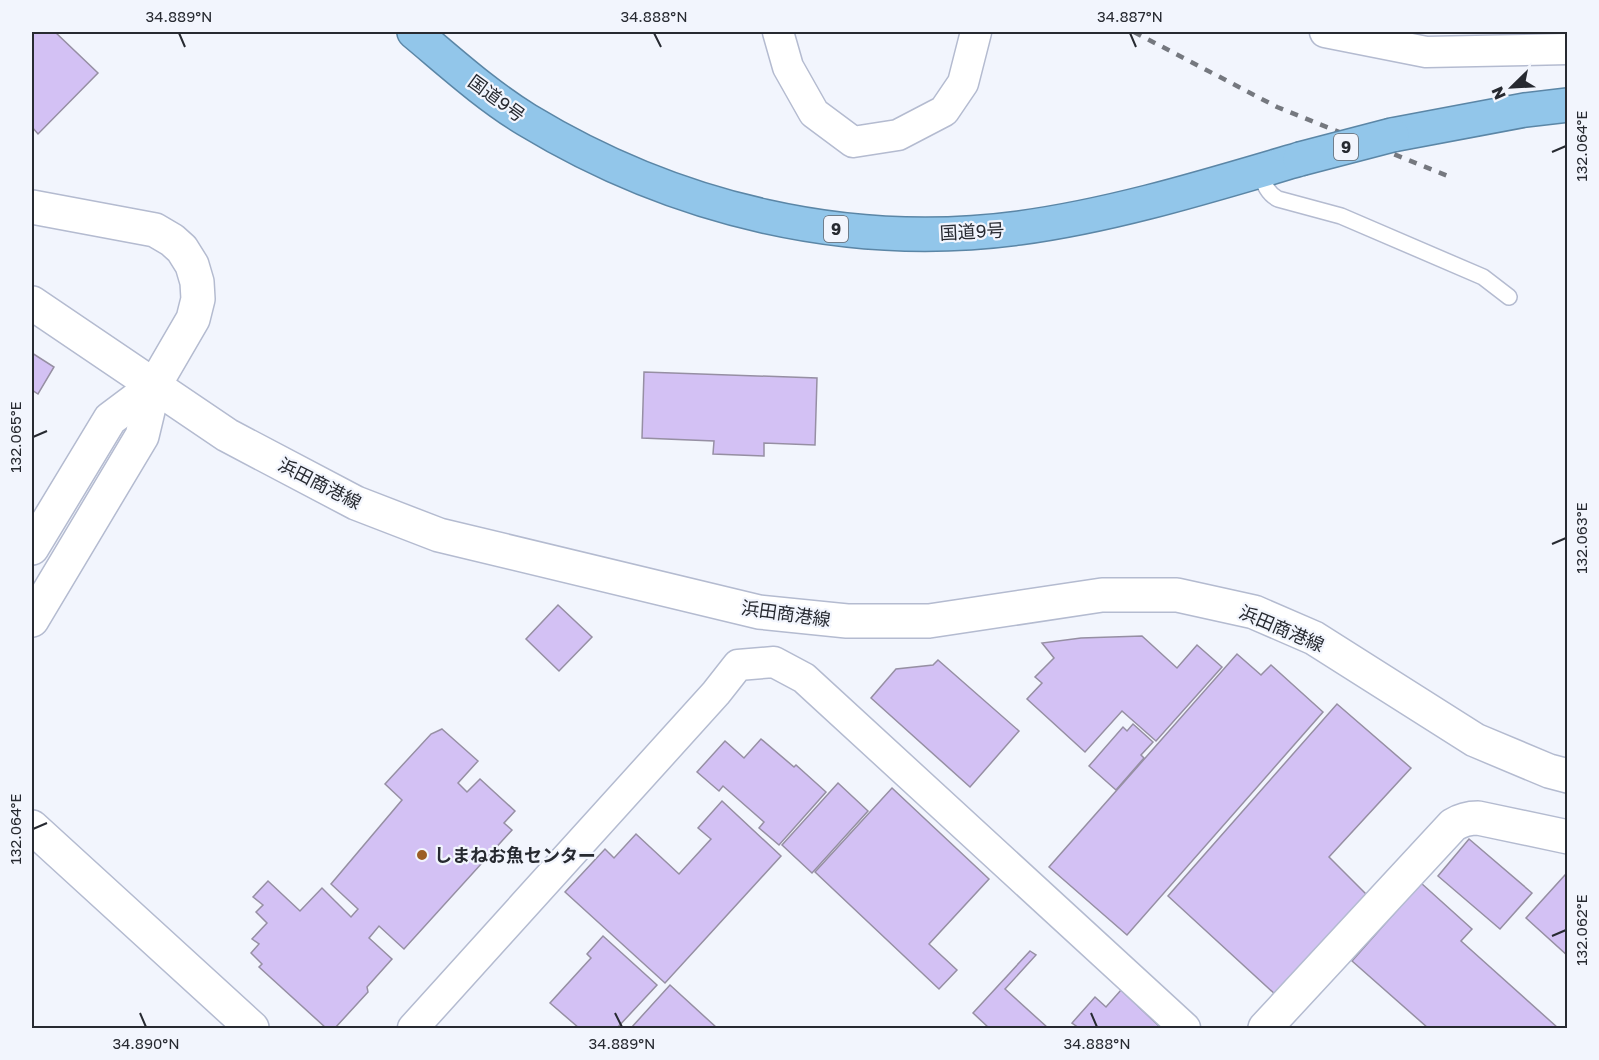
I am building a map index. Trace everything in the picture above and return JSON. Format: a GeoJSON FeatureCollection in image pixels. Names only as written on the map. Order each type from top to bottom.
{"type":"FeatureCollection","features":[{"type":"Feature","properties":{"kind":"highway","name":"国道9号"},"geometry":{"type":"LineString","coordinates":[[414,32],[468,78],[525,119],[626,171],[680,193],[726,208],[823,228],[874,232],[974,233],[1064,221],[1125,209],[1392,135],[1525,110],[1568,105]]}},
{"type":"Feature","properties":{"kind":"main road"},"geometry":{"type":"LineString","coordinates":[[32,207],[155,230],[182,249],[192,265],[197,282],[198,299],[193,319],[154,386],[142,436],[32,620]]}},
{"type":"Feature","properties":{"kind":"main road","name":"浜田商港線"},"geometry":{"type":"LineString","coordinates":[[32,303],[227,435],[356,503],[439,535],[759,612],[847,621],[929,621],[1102,595],[1177,595],[1254,612],[1314,638],[1475,740],[1549,771],[1568,776]]}},
{"type":"Feature","properties":{"kind":"main road"},"geometry":{"type":"LineString","coordinates":[[32,548],[110,419],[154,386]]}},
{"type":"Feature","properties":{"kind":"main road"},"geometry":{"type":"LineString","coordinates":[[1265,1029],[1458,821],[1478,818],[1568,837]]}},
{"type":"Feature","properties":{"kind":"main road"},"geometry":{"type":"LineString","coordinates":[[32,827],[252,1029]]}},
{"type":"Feature","properties":{"kind":"street"},"geometry":{"type":"LineString","coordinates":[[778,32],[788,67],[814,112],[853,142],[898,135],[944,111],[963,83],[976,32]]}},
{"type":"Feature","properties":{"kind":"street"},"geometry":{"type":"LineString","coordinates":[[1325,32],[1426,52],[1568,49]]}},
{"type":"Feature","properties":{"kind":"street"},"geometry":{"type":"LineString","coordinates":[[413,1029],[716,693],[738,664],[774,662],[804,678],[1185,1029]]}},
{"type":"Feature","properties":{"kind":"lane"},"geometry":{"type":"LineString","coordinates":[[1260,171],[1272,196],[1341,216],[1483,277],[1509,297]]}},
{"type":"Feature","properties":{"kind":"building"},"geometry":{"type":"Polygon","coordinates":[[[32,32],[55,32],[98,73],[38,134],[32,127],[32,32]]]}},
{"type":"Feature","properties":{"kind":"building"},"geometry":{"type":"Polygon","coordinates":[[[32,353],[54,367],[38,394],[32,390],[32,353]]]}},
{"type":"Feature","properties":{"kind":"building"},"geometry":{"type":"Polygon","coordinates":[[[644,372],[817,378],[815,445],[764,443],[764,456],[713,454],[714,441],[642,438],[644,372]]]}},
{"type":"Feature","properties":{"kind":"building"},"geometry":{"type":"Polygon","coordinates":[[[558,605],[592,637],[559,671],[526,639],[558,605]]]}},
{"type":"Feature","properties":{"kind":"building"},"geometry":{"type":"Polygon","coordinates":[[[1142,636],[1177,668],[1197,645],[1222,667],[1156,741],[1122,711],[1085,752],[1027,699],[1042,683],[1035,677],[1054,658],[1042,643],[1081,638],[1142,636]]]}},
{"type":"Feature","properties":{"kind":"building"},"geometry":{"type":"Polygon","coordinates":[[[1237,654],[1261,675],[1271,665],[1323,712],[1127,935],[1049,867],[1237,654]]]}},
{"type":"Feature","properties":{"kind":"building"},"geometry":{"type":"Polygon","coordinates":[[[938,660],[1019,731],[970,787],[871,698],[896,669],[933,665],[938,660]]]}},
{"type":"Feature","properties":{"kind":"building"},"geometry":{"type":"Polygon","coordinates":[[[1337,704],[1411,768],[1329,857],[1368,896],[1277,996],[1168,896],[1337,704]]]}},
{"type":"Feature","properties":{"kind":"building"},"geometry":{"type":"Polygon","coordinates":[[[1133,724],[1153,742],[1141,755],[1144,758],[1116,790],[1089,766],[1123,727],[1127,731],[1133,724]]]}},
{"type":"Feature","properties":{"kind":"building","name":"しまねお魚センター"},"geometry":{"type":"Polygon","coordinates":[[[442,729],[478,761],[458,783],[467,792],[480,779],[515,811],[504,823],[512,830],[404,949],[379,926],[369,938],[392,959],[367,987],[368,992],[335,1028],[326,1028],[259,967],[262,964],[251,953],[259,944],[252,939],[267,923],[256,912],[263,905],[253,897],[268,881],[300,911],[322,888],[351,917],[358,909],[331,884],[402,800],[385,784],[431,734],[442,729]]]}},
{"type":"Feature","properties":{"kind":"building"},"geometry":{"type":"Polygon","coordinates":[[[761,739],[794,767],[796,765],[826,792],[779,845],[759,828],[764,822],[723,786],[719,791],[697,772],[725,741],[744,758],[761,739]]]}},
{"type":"Feature","properties":{"kind":"building"},"geometry":{"type":"Polygon","coordinates":[[[838,783],[868,811],[812,873],[782,845],[838,783]]]}},
{"type":"Feature","properties":{"kind":"building"},"geometry":{"type":"Polygon","coordinates":[[[892,788],[989,879],[929,944],[957,970],[939,989],[815,872],[892,788]]]}},
{"type":"Feature","properties":{"kind":"building"},"geometry":{"type":"Polygon","coordinates":[[[722,801],[781,856],[665,983],[565,892],[605,849],[614,858],[636,834],[679,874],[711,839],[698,828],[722,801]]]}},
{"type":"Feature","properties":{"kind":"building"},"geometry":{"type":"Polygon","coordinates":[[[1469,839],[1532,893],[1500,929],[1438,876],[1469,839]]]}},
{"type":"Feature","properties":{"kind":"building"},"geometry":{"type":"Polygon","coordinates":[[[1565,875],[1568,877],[1568,956],[1526,918],[1565,875]]]}},
{"type":"Feature","properties":{"kind":"building"},"geometry":{"type":"Polygon","coordinates":[[[1421,883],[1472,929],[1461,941],[1558,1028],[1428,1028],[1352,961],[1421,883]]]}},
{"type":"Feature","properties":{"kind":"building"},"geometry":{"type":"Polygon","coordinates":[[[603,936],[657,985],[617,1028],[579,1028],[550,1003],[591,958],[587,954],[603,936]]]}},
{"type":"Feature","properties":{"kind":"building"},"geometry":{"type":"Polygon","coordinates":[[[1030,951],[1036,955],[1005,989],[1048,1028],[989,1028],[973,1013],[1030,951]]]}},
{"type":"Feature","properties":{"kind":"building"},"geometry":{"type":"Polygon","coordinates":[[[670,985],[717,1028],[631,1028],[670,985]]]}},
{"type":"Feature","properties":{"kind":"building"},"geometry":{"type":"Polygon","coordinates":[[[1121,990],[1160,1027],[1079,1028],[1072,1023],[1095,997],[1106,1007],[1121,990]]]}},
{"type":"Feature","properties":{"kind":"railway"},"geometry":{"type":"LineString","coordinates":[[1134,32],[1277,107],[1448,176]]}},
{"type":"Feature","properties":{"kind":"place","name":"しまねお魚センター"},"geometry":{"type":"Point","coordinates":[422,855]}}]}
